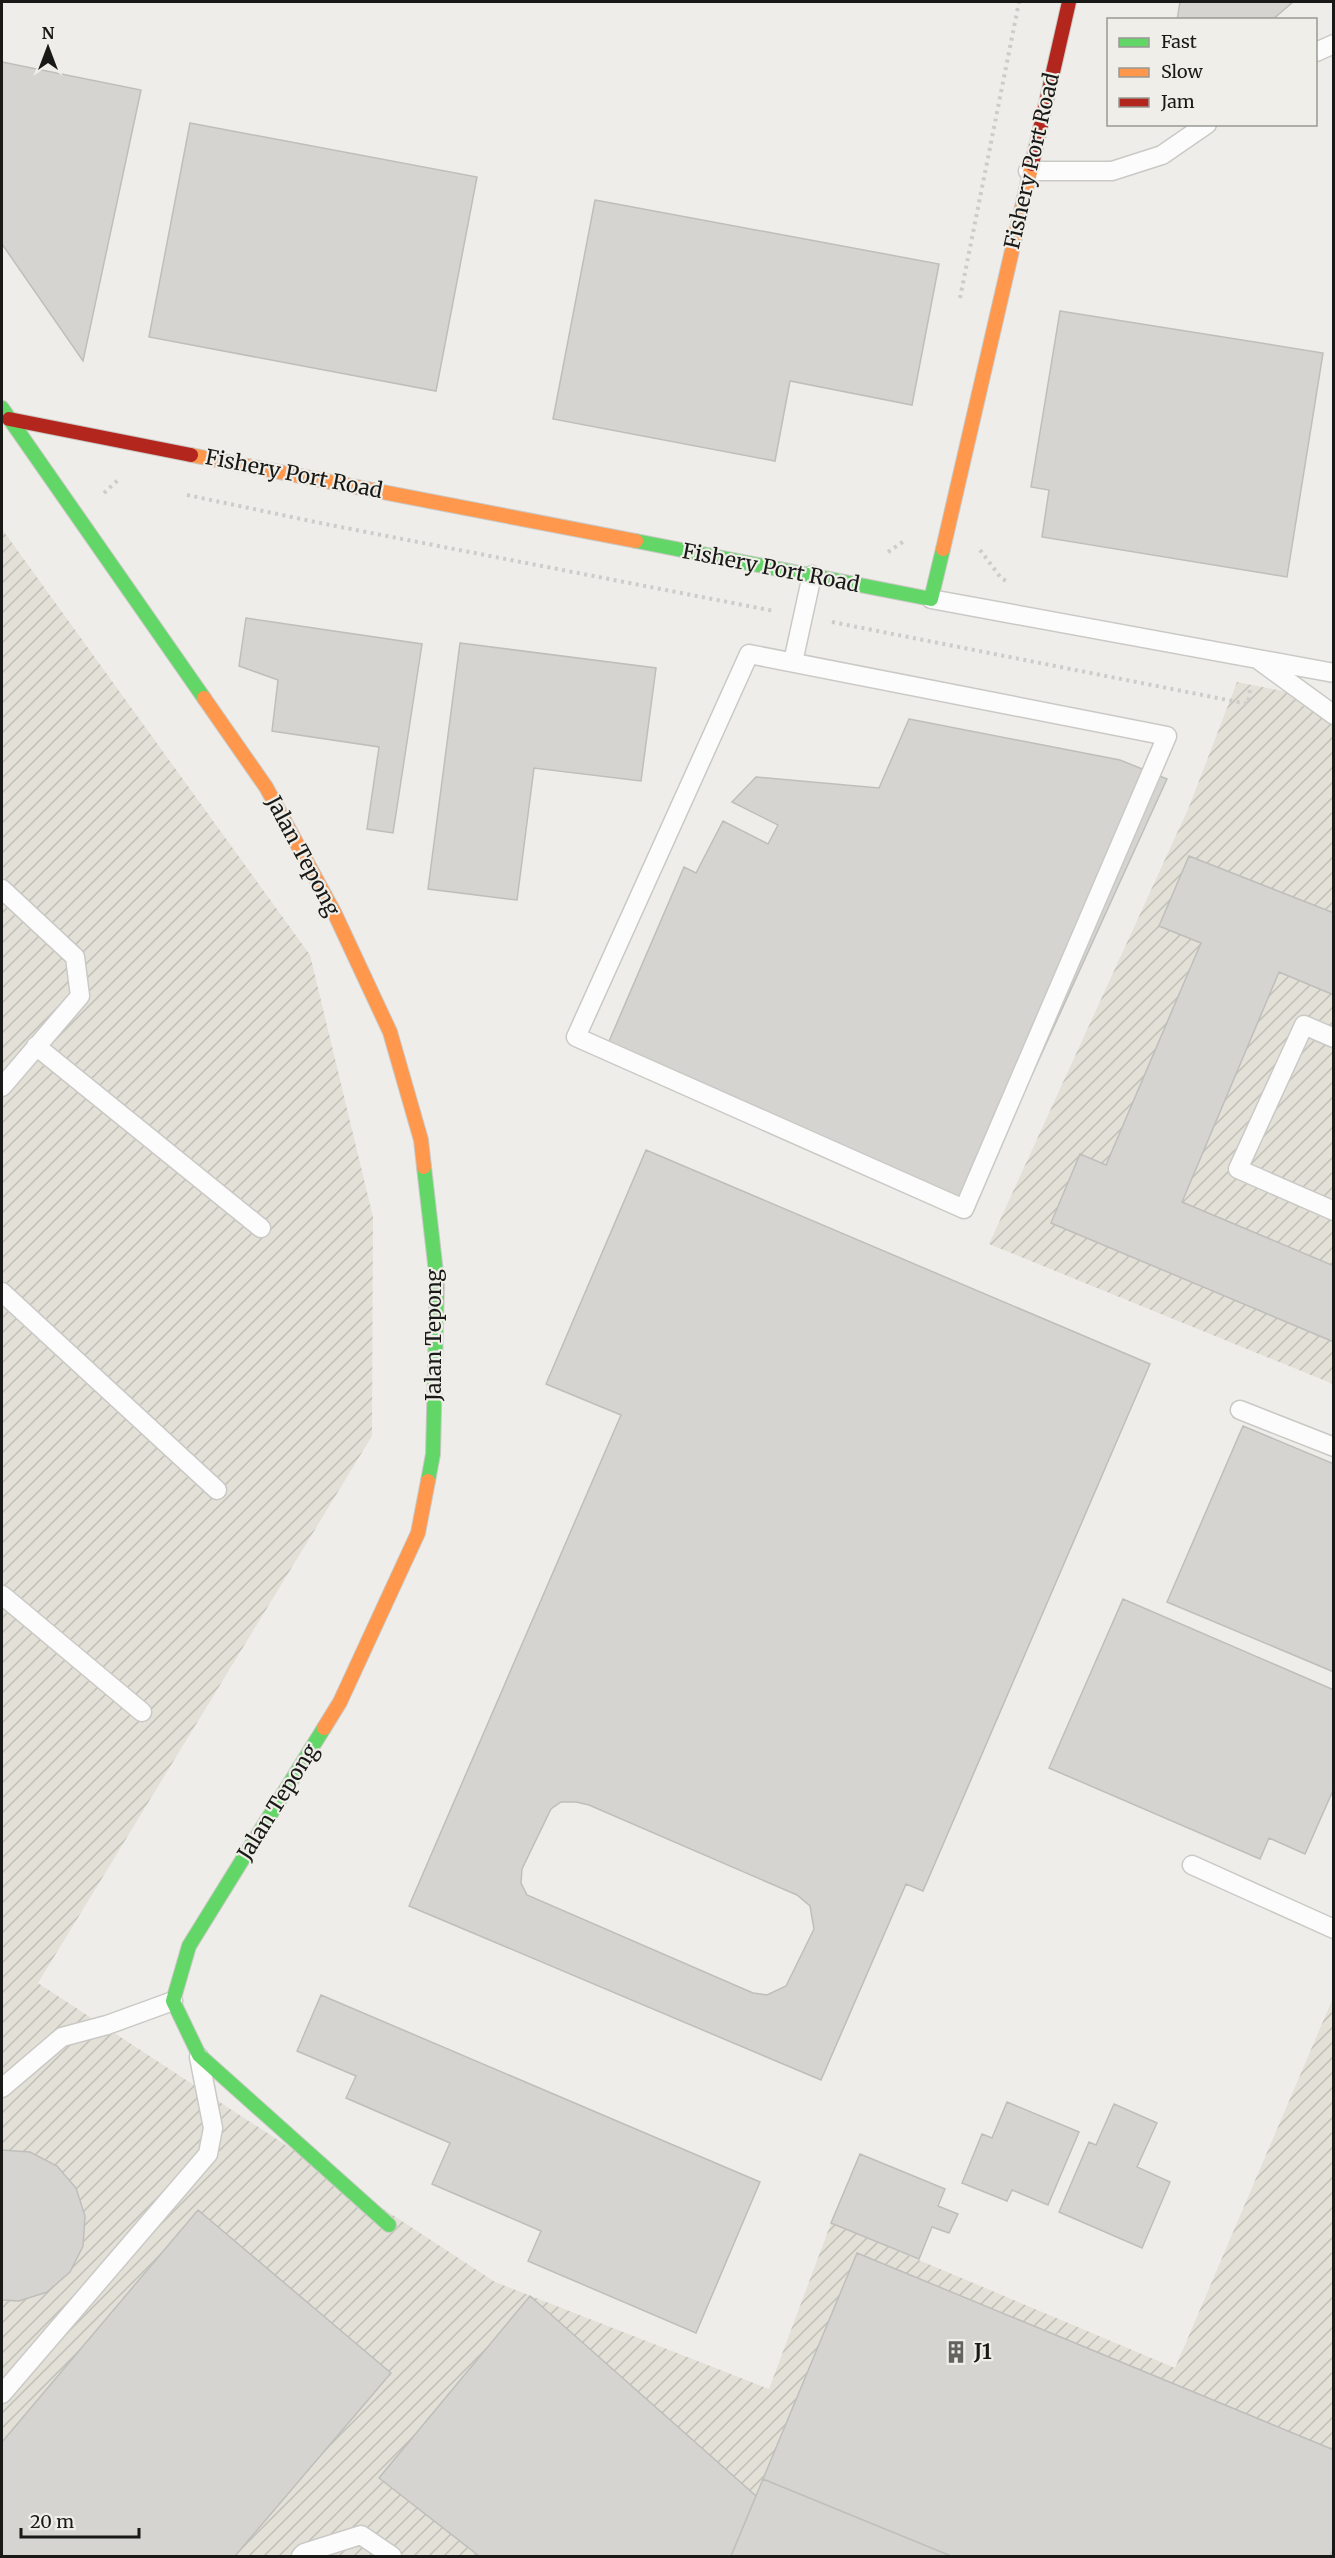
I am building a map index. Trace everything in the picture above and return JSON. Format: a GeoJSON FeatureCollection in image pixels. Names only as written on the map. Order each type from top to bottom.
{"type":"FeatureCollection","features":[{"type":"Feature","properties":{"kind":"street","name":"Fishery Port Road"},"geometry":{"type":"LineString","coordinates":[[5,413],[932,599],[1028,171],[1069,2]]}},
{"type":"Feature","properties":{"kind":"street","name":"Jalan Tepong"},"geometry":{"type":"LineString","coordinates":[[5,413],[266,787],[338,922],[390,1032],[421,1140],[437,1281],[433,1454],[418,1533],[340,1702],[189,1946],[173,2001]]}},
{"type":"Feature","properties":{"kind":"street"},"geometry":{"type":"LineString","coordinates":[[173,2001],[199,2055],[389,2225]]}},
{"type":"Feature","properties":{"kind":"lane"},"geometry":{"type":"LineString","coordinates":[[1317,52],[1334,44]]}},
{"type":"Feature","properties":{"kind":"lane"},"geometry":{"type":"LineString","coordinates":[[1028,171],[1112,171],[1161,155],[1203,126]]}},
{"type":"Feature","properties":{"kind":"lane"},"geometry":{"type":"LineString","coordinates":[[793,662],[812,576]]}},
{"type":"Feature","properties":{"kind":"lane"},"geometry":{"type":"LineString","coordinates":[[932,599],[1334,673]]}},
{"type":"Feature","properties":{"kind":"lane"},"geometry":{"type":"LineString","coordinates":[[749,654],[793,662],[1167,736],[964,1209],[576,1037],[749,654]]}},
{"type":"Feature","properties":{"kind":"lane"},"geometry":{"type":"LineString","coordinates":[[1254,657],[1334,715]]}},
{"type":"Feature","properties":{"kind":"lane"},"geometry":{"type":"LineString","coordinates":[[2,889],[75,957],[80,996],[2,1087]]}},
{"type":"Feature","properties":{"kind":"lane"},"geometry":{"type":"LineString","coordinates":[[1334,1038],[1304,1025],[1238,1169],[1334,1211]]}},
{"type":"Feature","properties":{"kind":"lane"},"geometry":{"type":"LineString","coordinates":[[36,1046],[261,1228]]}},
{"type":"Feature","properties":{"kind":"lane"},"geometry":{"type":"LineString","coordinates":[[2,1292],[217,1490]]}},
{"type":"Feature","properties":{"kind":"lane"},"geometry":{"type":"LineString","coordinates":[[1240,1410],[1334,1447]]}},
{"type":"Feature","properties":{"kind":"lane"},"geometry":{"type":"LineString","coordinates":[[2,1594],[142,1712]]}},
{"type":"Feature","properties":{"kind":"lane"},"geometry":{"type":"LineString","coordinates":[[1192,1865],[1334,1929]]}},
{"type":"Feature","properties":{"kind":"lane"},"geometry":{"type":"LineString","coordinates":[[2,2088],[62,2037],[107,2025],[173,2001]]}},
{"type":"Feature","properties":{"kind":"lane"},"geometry":{"type":"LineString","coordinates":[[2,2394],[208,2154],[213,2128],[199,2055]]}},
{"type":"Feature","properties":{"kind":"lane"},"geometry":{"type":"LineString","coordinates":[[301,2556],[304,2553],[361,2535],[392,2556]]}},
{"type":"Feature","properties":{"kind":"path"},"geometry":{"type":"LineString","coordinates":[[957,309],[1019,2]]}},
{"type":"Feature","properties":{"kind":"path"},"geometry":{"type":"LineString","coordinates":[[81,522],[105,492],[118,480],[130,482]]}},
{"type":"Feature","properties":{"kind":"path"},"geometry":{"type":"LineString","coordinates":[[176,492],[325,524],[785,613]]}},
{"type":"Feature","properties":{"kind":"path"},"geometry":{"type":"LineString","coordinates":[[882,555],[903,544],[908,534]]}},
{"type":"Feature","properties":{"kind":"path"},"geometry":{"type":"LineString","coordinates":[[979,548],[1001,578],[1011,583]]}},
{"type":"Feature","properties":{"kind":"path"},"geometry":{"type":"LineString","coordinates":[[831,622],[1248,704],[1254,657]]}},
{"type":"Feature","properties":{"kind":"shaded area"},"geometry":{"type":"Polygon","coordinates":[[[2,529],[310,955],[373,1217],[372,1436],[38,1983],[495,2282],[769,2389],[831,2223],[1175,2368],[1333,1998],[1333,2556],[2,2556],[2,529]]]}},
{"type":"Feature","properties":{"kind":"shaded area"},"geometry":{"type":"Polygon","coordinates":[[[1237,682],[1333,701],[1333,1384],[989,1244],[1189,807],[1237,682]]]}},
{"type":"Feature","properties":{"kind":"building"},"geometry":{"type":"Polygon","coordinates":[[[1180,2],[1293,2],[1274,18],[1177,18],[1180,2]]]}},
{"type":"Feature","properties":{"kind":"building"},"geometry":{"type":"Polygon","coordinates":[[[2,62],[141,90],[83,361],[2,244],[2,62]]]}},
{"type":"Feature","properties":{"kind":"building"},"geometry":{"type":"Polygon","coordinates":[[[190,123],[477,177],[436,391],[149,337],[190,123]]]}},
{"type":"Feature","properties":{"kind":"building"},"geometry":{"type":"Polygon","coordinates":[[[595,200],[939,264],[912,405],[790,381],[775,461],[553,419],[595,200]]]}},
{"type":"Feature","properties":{"kind":"building"},"geometry":{"type":"Polygon","coordinates":[[[1060,311],[1323,353],[1287,577],[1042,537],[1049,490],[1031,487],[1060,311]]]}},
{"type":"Feature","properties":{"kind":"building"},"geometry":{"type":"Polygon","coordinates":[[[246,618],[422,644],[393,833],[367,829],[379,747],[272,731],[278,680],[239,666],[246,618]]]}},
{"type":"Feature","properties":{"kind":"building"},"geometry":{"type":"Polygon","coordinates":[[[460,643],[656,668],[641,781],[534,768],[517,900],[428,889],[460,643]]]}},
{"type":"Feature","properties":{"kind":"building"},"geometry":{"type":"Polygon","coordinates":[[[909,719],[1120,760],[1167,779],[973,1204],[607,1046],[684,867],[696,873],[723,821],[768,844],[778,825],[732,802],[756,777],[879,788],[909,719]]]}},
{"type":"Feature","properties":{"kind":"building"},"geometry":{"type":"Polygon","coordinates":[[[1189,856],[1334,913],[1334,995],[1279,972],[1182,1202],[1334,1266],[1334,1342],[1051,1223],[1080,1154],[1106,1165],[1201,943],[1159,926],[1189,856]]]}},
{"type":"Feature","properties":{"kind":"building"},"geometry":{"type":"Polygon","coordinates":[[[646,1150],[1150,1364],[923,1891],[906,1884],[821,2080],[409,1906],[621,1415],[546,1384],[646,1150]],[[561,1802],[551,1809],[522,1869],[521,1883],[527,1895],[753,1993],[767,1995],[786,1986],[814,1929],[810,1906],[797,1895],[589,1805],[561,1802]]]}},
{"type":"Feature","properties":{"kind":"building"},"geometry":{"type":"Polygon","coordinates":[[[1243,1426],[1334,1464],[1334,1672],[1167,1602],[1243,1426]]]}},
{"type":"Feature","properties":{"kind":"building"},"geometry":{"type":"Polygon","coordinates":[[[1123,1599],[1334,1690],[1334,1788],[1305,1854],[1269,1838],[1260,1859],[1049,1768],[1123,1599]]]}},
{"type":"Feature","properties":{"kind":"building"},"geometry":{"type":"Polygon","coordinates":[[[321,1995],[760,2182],[696,2333],[528,2261],[541,2231],[432,2184],[450,2143],[346,2098],[356,2076],[297,2051],[321,1995]]]}},
{"type":"Feature","properties":{"kind":"building"},"geometry":{"type":"Polygon","coordinates":[[[1007,2102],[1079,2132],[1048,2205],[1012,2190],[1007,2201],[962,2183],[982,2134],[992,2138],[1007,2102]]]}},
{"type":"Feature","properties":{"kind":"building"},"geometry":{"type":"Polygon","coordinates":[[[1114,2104],[1157,2123],[1137,2167],[1170,2182],[1142,2248],[1059,2212],[1089,2142],[1096,2145],[1114,2104]]]}},
{"type":"Feature","properties":{"kind":"building"},"geometry":{"type":"Polygon","coordinates":[[[2,2150],[30,2152],[57,2166],[76,2188],[85,2216],[83,2246],[70,2272],[47,2292],[19,2301],[2,2300],[2,2150]]]}},
{"type":"Feature","properties":{"kind":"building"},"geometry":{"type":"Polygon","coordinates":[[[860,2154],[945,2189],[938,2206],[958,2214],[949,2233],[932,2227],[919,2259],[831,2223],[860,2154]]]}},
{"type":"Feature","properties":{"kind":"building"},"geometry":{"type":"Polygon","coordinates":[[[198,2210],[391,2373],[235,2556],[2,2556],[2,2442],[198,2210]]]}},
{"type":"Feature","properties":{"kind":"building","name":"J1"},"geometry":{"type":"Polygon","coordinates":[[[857,2253],[1334,2450],[1334,2548],[1330,2556],[951,2556],[763,2479],[857,2253]]]}},
{"type":"Feature","properties":{"kind":"building"},"geometry":{"type":"Polygon","coordinates":[[[530,2296],[756,2496],[731,2556],[479,2556],[379,2478],[530,2296]]]}},
{"type":"Feature","properties":{"kind":"building"},"geometry":{"type":"Polygon","coordinates":[[[763,2479],[951,2556],[731,2556],[763,2479]]]}},
{"type":"Feature","properties":{"kind":"traffic: fast"},"geometry":{"type":"LineString","coordinates":[[2,408],[204,698]]}},
{"type":"Feature","properties":{"kind":"traffic: fast"},"geometry":{"type":"LineString","coordinates":[[636,541],[931,599],[943,549]]}},
{"type":"Feature","properties":{"kind":"traffic: fast"},"geometry":{"type":"LineString","coordinates":[[424,1167],[437,1281],[433,1454],[428,1481]]}},
{"type":"Feature","properties":{"kind":"traffic: fast"},"geometry":{"type":"LineString","coordinates":[[324,1728],[189,1946],[173,2001],[199,2055],[389,2225]]}},
{"type":"Feature","properties":{"kind":"traffic: slow"},"geometry":{"type":"LineString","coordinates":[[943,549],[1032,164]]}},
{"type":"Feature","properties":{"kind":"traffic: slow"},"geometry":{"type":"LineString","coordinates":[[191,455],[636,541]]}},
{"type":"Feature","properties":{"kind":"traffic: slow"},"geometry":{"type":"LineString","coordinates":[[204,698],[266,787],[334,912],[390,1032],[421,1140],[424,1167]]}},
{"type":"Feature","properties":{"kind":"traffic: slow"},"geometry":{"type":"LineString","coordinates":[[324,1728],[340,1702],[418,1533],[428,1481]]}},
{"type":"Feature","properties":{"kind":"traffic: jam"},"geometry":{"type":"LineString","coordinates":[[1032,164],[1069,2]]}},
{"type":"Feature","properties":{"kind":"traffic: jam"},"geometry":{"type":"LineString","coordinates":[[9,419],[191,455]]}},
{"type":"Feature","properties":{"kind":"place","name":"J1"},"geometry":{"type":"Point","coordinates":[956,2352]}}]}
